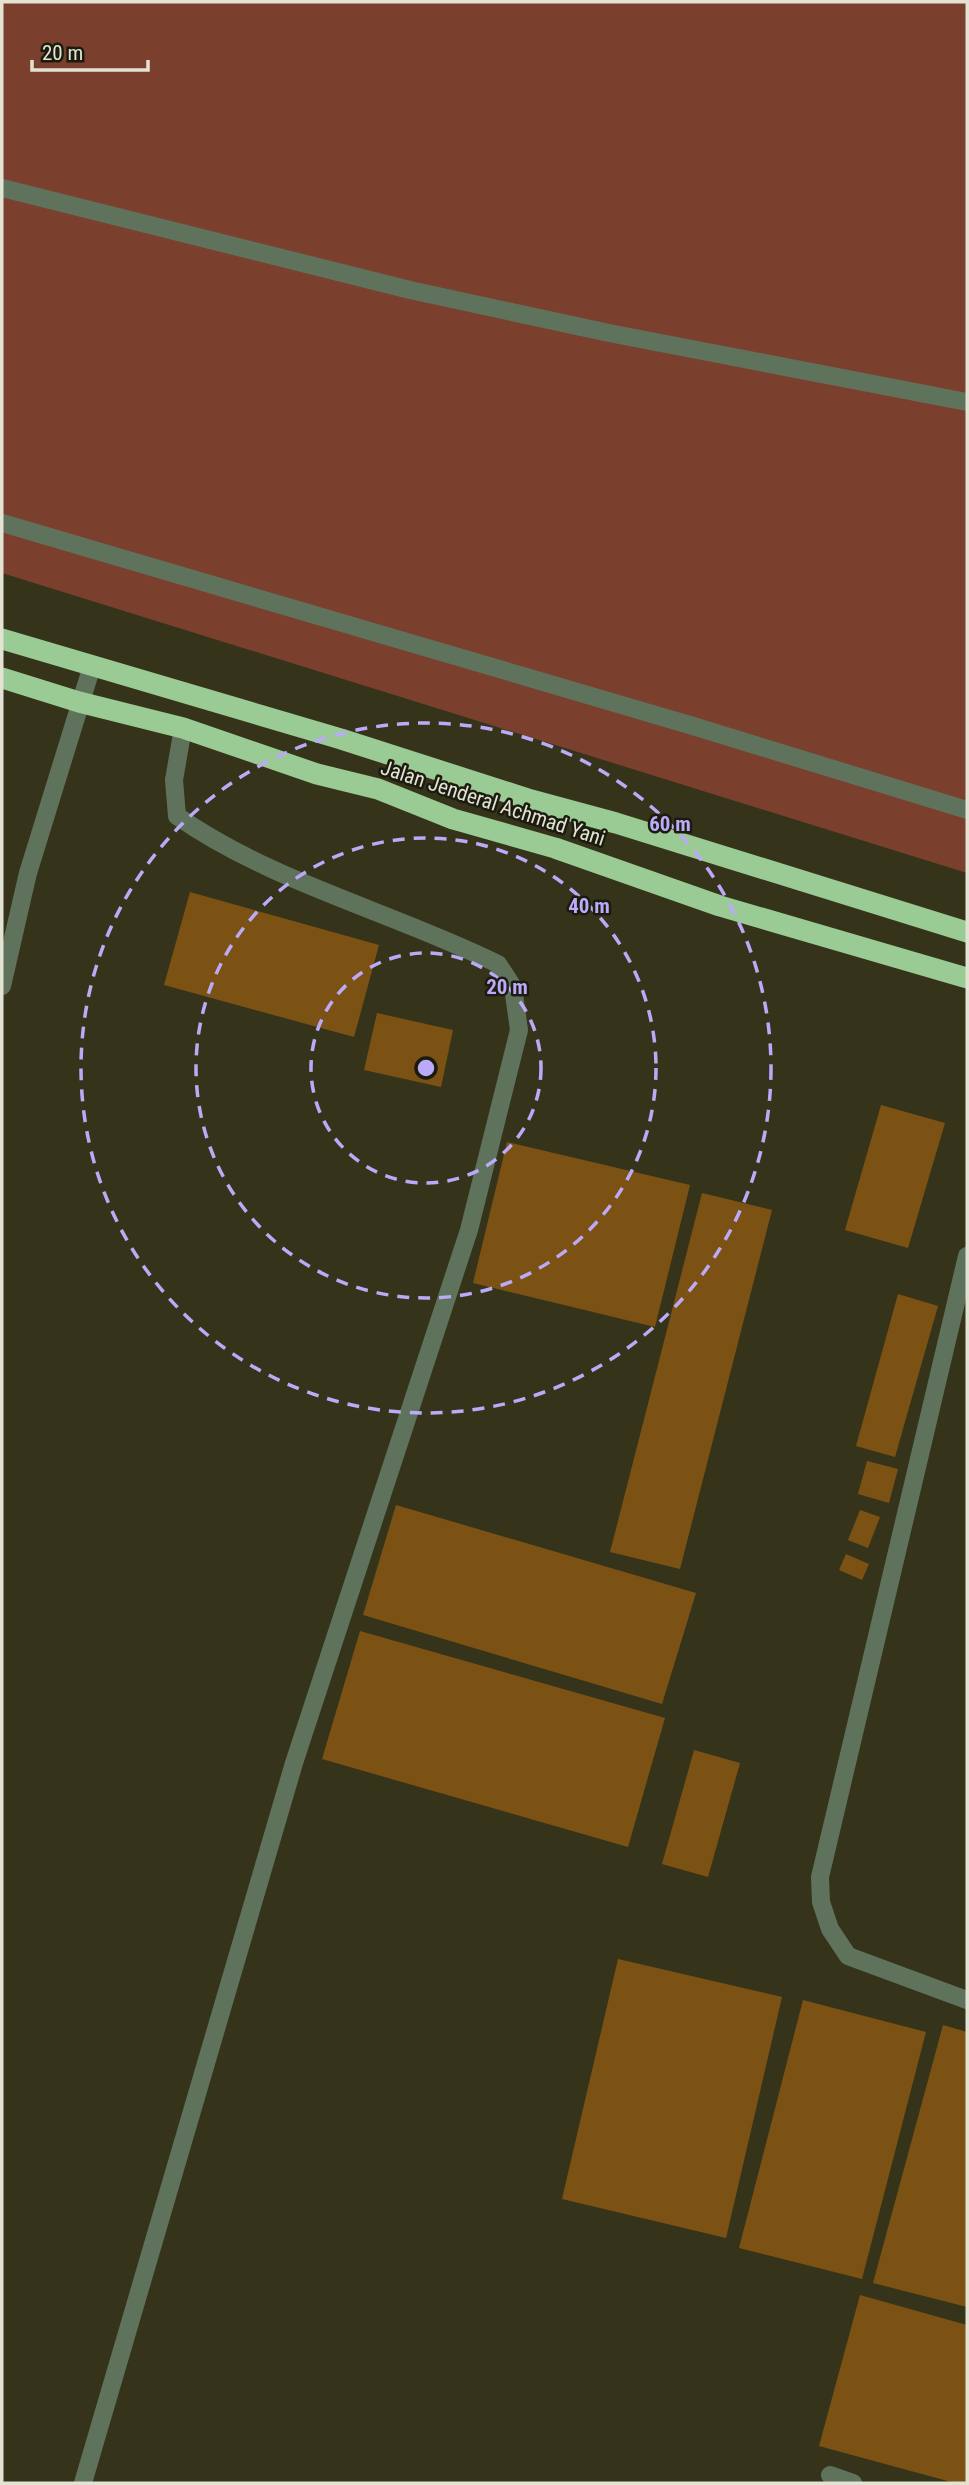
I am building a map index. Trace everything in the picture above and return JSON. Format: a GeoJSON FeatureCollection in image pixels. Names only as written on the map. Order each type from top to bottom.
{"type":"FeatureCollection","features":[{"type":"Feature","properties":{"kind":"highway","name":"Jalan Jenderal Achmad Yani"},"geometry":{"type":"LineString","coordinates":[[2,639],[354,743],[531,800],[616,823],[967,932]]}},
{"type":"Feature","properties":{"kind":"highway","name":"Jalan Jenderal Achmad Yani"},"geometry":{"type":"LineString","coordinates":[[2,678],[79,702],[183,729],[317,774],[378,789],[453,819],[555,848],[720,906],[967,978]]}},
{"type":"Feature","properties":{"kind":"lane"},"geometry":{"type":"LineString","coordinates":[[2,188],[410,290],[609,333],[967,402]]}},
{"type":"Feature","properties":{"kind":"lane"},"geometry":{"type":"LineString","coordinates":[[2,523],[693,726],[967,810]]}},
{"type":"Feature","properties":{"kind":"lane"},"geometry":{"type":"LineString","coordinates":[[2,986],[28,873],[92,666]]}},
{"type":"Feature","properties":{"kind":"lane"},"geometry":{"type":"LineString","coordinates":[[83,2483],[294,1763],[469,1230],[519,1030],[513,986],[498,964],[290,876],[207,836],[177,816],[174,780],[183,729]]}},
{"type":"Feature","properties":{"kind":"lane"},"geometry":{"type":"LineString","coordinates":[[967,1256],[820,1877],[821,1902],[830,1929],[848,1956],[967,2000]]}},
{"type":"Feature","properties":{"kind":"lane"},"geometry":{"type":"LineString","coordinates":[[830,2475],[853,2483]]}},
{"type":"Feature","properties":{"kind":"shaded area"},"geometry":{"type":"Polygon","coordinates":[[[2,2],[967,2],[967,873],[2,573],[2,2]]]}},
{"type":"Feature","properties":{"kind":"building"},"geometry":{"type":"Polygon","coordinates":[[[190,892],[379,945],[354,1037],[164,985],[190,892]]]}},
{"type":"Feature","properties":{"kind":"building"},"geometry":{"type":"Polygon","coordinates":[[[377,1013],[453,1030],[441,1087],[364,1070],[377,1013]]]}},
{"type":"Feature","properties":{"kind":"building"},"geometry":{"type":"Polygon","coordinates":[[[881,1105],[945,1123],[908,1248],[845,1230],[881,1105]]]}},
{"type":"Feature","properties":{"kind":"building"},"geometry":{"type":"Polygon","coordinates":[[[507,1142],[690,1185],[655,1327],[473,1283],[507,1142]]]}},
{"type":"Feature","properties":{"kind":"building"},"geometry":{"type":"Polygon","coordinates":[[[702,1193],[772,1210],[680,1569],[610,1552],[702,1193]]]}},
{"type":"Feature","properties":{"kind":"building"},"geometry":{"type":"Polygon","coordinates":[[[898,1294],[938,1306],[895,1457],[856,1446],[898,1294]]]}},
{"type":"Feature","properties":{"kind":"building"},"geometry":{"type":"Polygon","coordinates":[[[867,1461],[898,1469],[889,1503],[858,1494],[867,1461]]]}},
{"type":"Feature","properties":{"kind":"building"},"geometry":{"type":"Polygon","coordinates":[[[396,1505],[696,1593],[662,1704],[363,1615],[396,1505]]]}},
{"type":"Feature","properties":{"kind":"building"},"geometry":{"type":"Polygon","coordinates":[[[860,1510],[880,1517],[868,1548],[848,1540],[860,1510]]]}},
{"type":"Feature","properties":{"kind":"building"},"geometry":{"type":"Polygon","coordinates":[[[846,1554],[869,1564],[862,1580],[839,1570],[846,1554]]]}},
{"type":"Feature","properties":{"kind":"building"},"geometry":{"type":"Polygon","coordinates":[[[360,1631],[665,1718],[628,1847],[322,1759],[360,1631]]]}},
{"type":"Feature","properties":{"kind":"building"},"geometry":{"type":"Polygon","coordinates":[[[694,1750],[740,1763],[708,1877],[662,1864],[694,1750]]]}},
{"type":"Feature","properties":{"kind":"building"},"geometry":{"type":"Polygon","coordinates":[[[618,1959],[782,1997],[726,2238],[562,2199],[618,1959]]]}},
{"type":"Feature","properties":{"kind":"building"},"geometry":{"type":"Polygon","coordinates":[[[803,2000],[926,2032],[862,2279],[739,2248],[803,2000]]]}},
{"type":"Feature","properties":{"kind":"building"},"geometry":{"type":"Polygon","coordinates":[[[943,2025],[967,2032],[967,2307],[873,2283],[943,2025]]]}},
{"type":"Feature","properties":{"kind":"building"},"geometry":{"type":"Polygon","coordinates":[[[860,2295],[967,2325],[967,2483],[955,2483],[819,2446],[860,2295]]]}}]}
